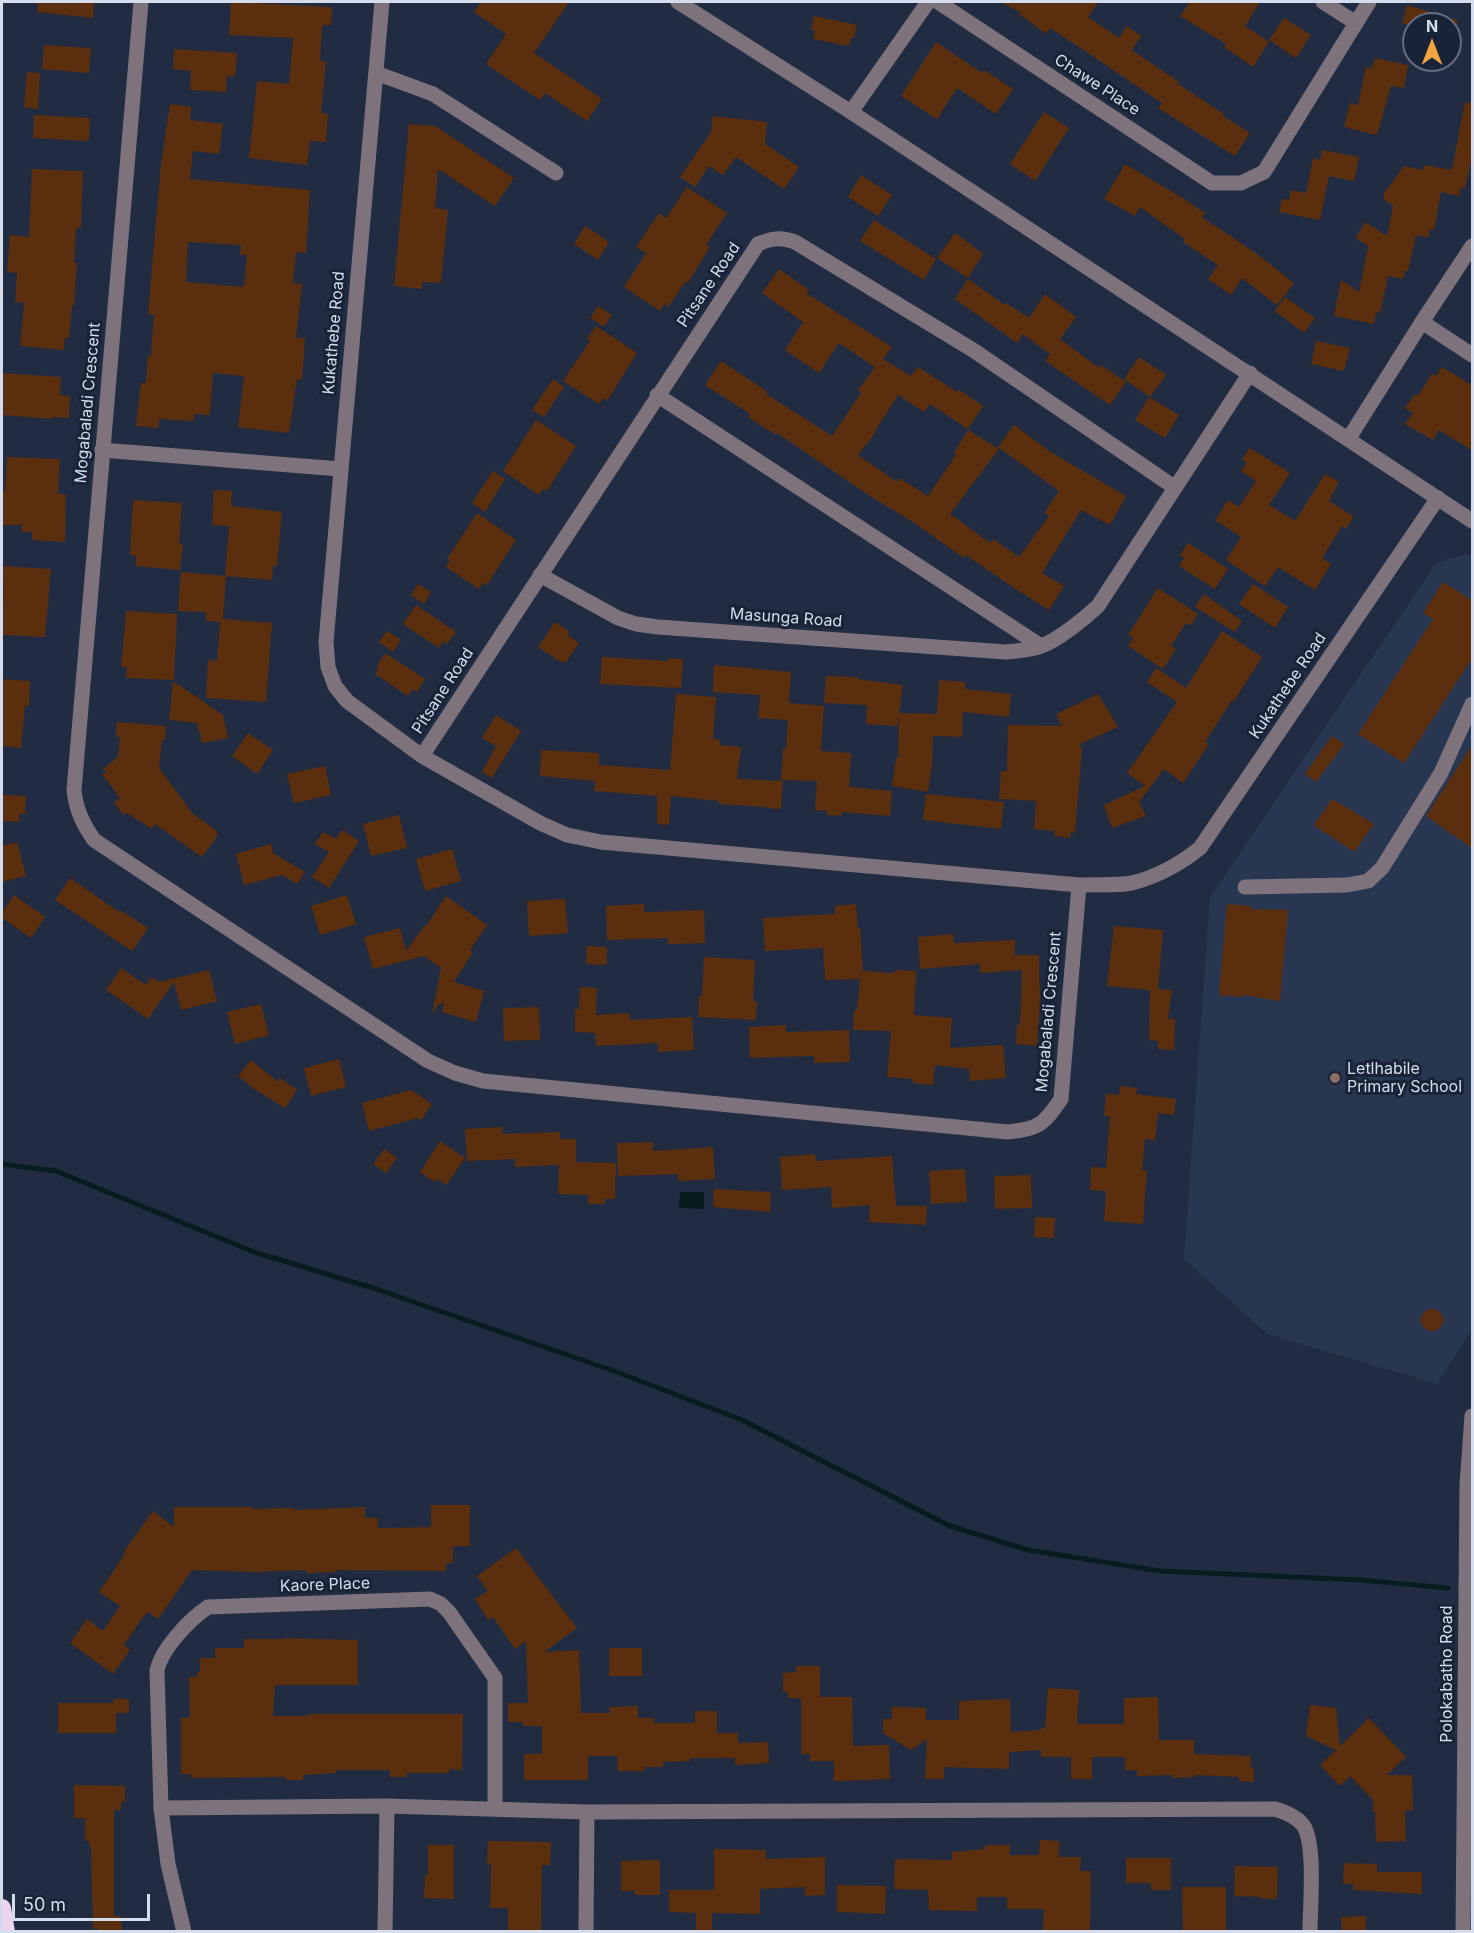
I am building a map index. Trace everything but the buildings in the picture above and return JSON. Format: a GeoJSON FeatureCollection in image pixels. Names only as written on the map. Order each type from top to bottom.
{"type":"FeatureCollection","features":[{"type":"Feature","properties":{"kind":"highway"},"geometry":{"type":"LineString","coordinates":[[2,1908],[6,1932]]}},
{"type":"Feature","properties":{"kind":"street","name":"Mogabaladi Crescent"},"geometry":{"type":"LineString","coordinates":[[141,2],[74,790],[76,807],[84,827],[94,840],[428,1061],[455,1073],[483,1081],[1008,1132],[1030,1130],[1047,1119],[1061,1099],[1078,885]]}},
{"type":"Feature","properties":{"kind":"street","name":"Kukathebe Road"},"geometry":{"type":"LineString","coordinates":[[382,2],[340,469],[326,642],[328,668],[335,686],[347,701],[422,756],[540,823],[567,835],[601,842],[1078,885],[1131,883],[1152,876],[1183,862],[1200,848],[1438,498]]}},
{"type":"Feature","properties":{"kind":"street"},"geometry":{"type":"LineString","coordinates":[[678,2],[851,112],[1473,521]]}},
{"type":"Feature","properties":{"kind":"street"},"geometry":{"type":"LineString","coordinates":[[851,112],[928,2]]}},
{"type":"Feature","properties":{"kind":"street","name":"Chawe Place"},"geometry":{"type":"LineString","coordinates":[[938,2],[1212,183],[1240,183],[1264,171],[1356,23]]}},
{"type":"Feature","properties":{"kind":"street"},"geometry":{"type":"LineString","coordinates":[[1323,2],[1356,23],[1369,2]]}},
{"type":"Feature","properties":{"kind":"street"},"geometry":{"type":"LineString","coordinates":[[376,73],[433,94],[556,173]]}},
{"type":"Feature","properties":{"kind":"street","name":"Pitsane Road"},"geometry":{"type":"LineString","coordinates":[[422,756],[758,244],[770,238],[784,238],[795,242],[973,350],[1174,487]]}},
{"type":"Feature","properties":{"kind":"street"},"geometry":{"type":"LineString","coordinates":[[1349,438],[1473,246]]}},
{"type":"Feature","properties":{"kind":"street"},"geometry":{"type":"LineString","coordinates":[[1422,322],[1473,355]]}},
{"type":"Feature","properties":{"kind":"street"},"geometry":{"type":"LineString","coordinates":[[657,395],[1041,646],[1082,621],[1098,606],[1250,373]]}},
{"type":"Feature","properties":{"kind":"street"},"geometry":{"type":"LineString","coordinates":[[102,450],[340,469]]}},
{"type":"Feature","properties":{"kind":"street","name":"Masunga Road"},"geometry":{"type":"LineString","coordinates":[[540,575],[618,618],[636,624],[1006,652],[1023,651],[1041,646]]}},
{"type":"Feature","properties":{"kind":"street"},"geometry":{"type":"LineString","coordinates":[[1245,887],[1347,885],[1368,881],[1382,868],[1441,773],[1473,704]]}},
{"type":"Feature","properties":{"kind":"street","name":"Polokabatho Road"},"geometry":{"type":"LineString","coordinates":[[1463,1932],[1467,1485],[1473,1416]]}},
{"type":"Feature","properties":{"kind":"street","name":"Kaore Place"},"geometry":{"type":"LineString","coordinates":[[184,1932],[168,1864],[161,1808],[157,1671],[159,1660],[194,1616],[208,1607],[430,1599],[441,1604],[495,1678],[495,1808]]}},
{"type":"Feature","properties":{"kind":"street"},"geometry":{"type":"LineString","coordinates":[[386,1932],[387,1806]]}},
{"type":"Feature","properties":{"kind":"street"},"geometry":{"type":"LineString","coordinates":[[161,1808],[387,1806],[587,1812],[1275,1809],[1288,1813],[1303,1826],[1311,1843],[1310,1932]]}},
{"type":"Feature","properties":{"kind":"street"},"geometry":{"type":"LineString","coordinates":[[586,1932],[587,1812]]}},
{"type":"Feature","properties":{"kind":"shaded area","name":"Letlhabile Primary School"},"geometry":{"type":"Polygon","coordinates":[[[1466,554],[1472,558],[1472,1330],[1437,1384],[1267,1334],[1184,1259],[1210,897],[1436,563],[1466,554]]]}},
{"type":"Feature","properties":{"kind":"shaded area"},"geometry":{"type":"Polygon","coordinates":[[[680,1192],[704,1192],[704,1209],[679,1208],[680,1192]]]}},
{"type":"Feature","properties":{"kind":"waterway"},"geometry":{"type":"LineString","coordinates":[[2,1164],[56,1171],[254,1252],[373,1288],[617,1372],[742,1420],[950,1526],[1028,1550],[1160,1571],[1360,1580],[1448,1588]]}},
{"type":"Feature","properties":{"kind":"place","name":"Letlhabile Primary School"},"geometry":{"type":"Point","coordinates":[1335,1078]}}]}
